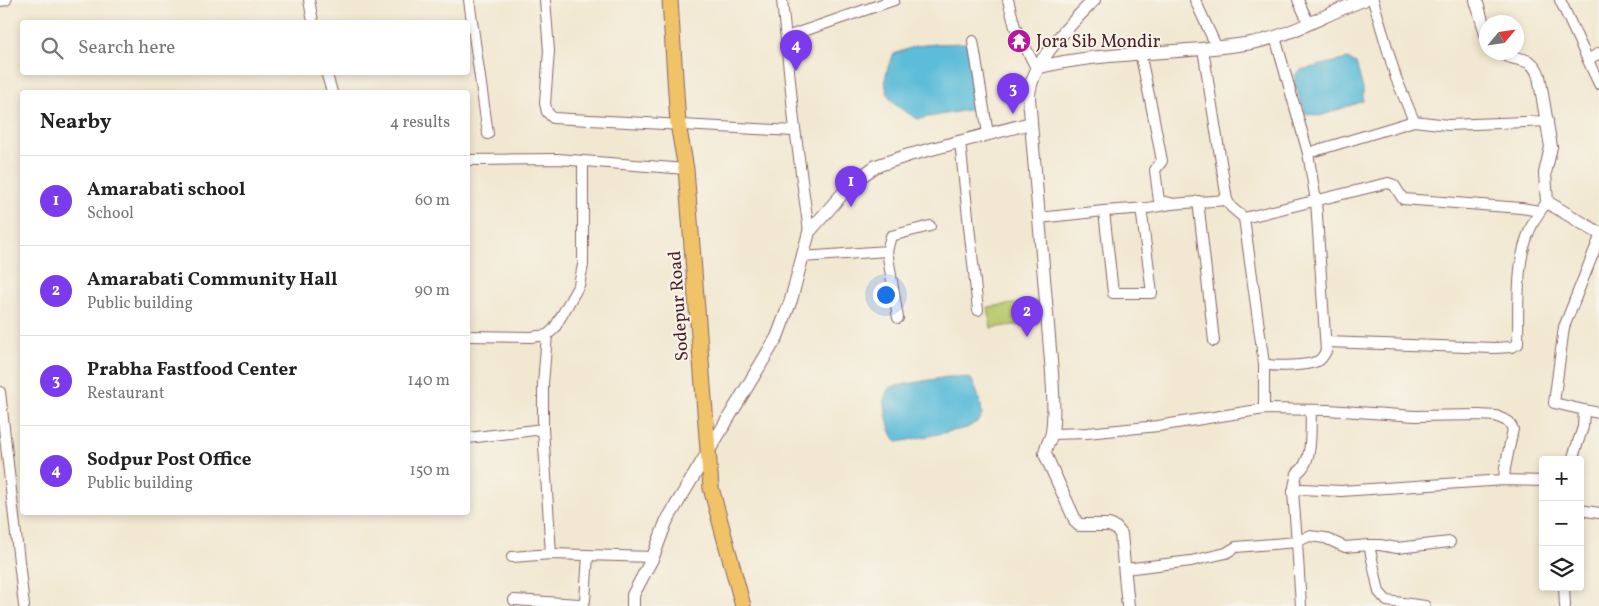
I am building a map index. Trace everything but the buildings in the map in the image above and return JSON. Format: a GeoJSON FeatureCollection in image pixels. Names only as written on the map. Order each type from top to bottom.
{"type":"FeatureCollection","features":[{"type":"Feature","properties":{"kind":"main road","name":"Sodepur Road"},"geometry":{"type":"LineString","coordinates":[[670,0],[678,124],[686,169],[711,488],[742,606]]}},
{"type":"Feature","properties":{"kind":"street"},"geometry":{"type":"LineString","coordinates":[[0,1],[6,0]]}},
{"type":"Feature","properties":{"kind":"street"},"geometry":{"type":"LineString","coordinates":[[310,0],[313,20]]}},
{"type":"Feature","properties":{"kind":"street"},"geometry":{"type":"LineString","coordinates":[[469,0],[488,134]]}},
{"type":"Feature","properties":{"kind":"street"},"geometry":{"type":"LineString","coordinates":[[545,0],[549,52],[545,103],[547,112],[553,118],[795,131]]}},
{"type":"Feature","properties":{"kind":"street"},"geometry":{"type":"LineString","coordinates":[[634,605],[633,595],[653,557],[666,522],[777,337],[791,300],[809,232],[795,131],[782,0]]}},
{"type":"Feature","properties":{"kind":"street"},"geometry":{"type":"LineString","coordinates":[[786,37],[894,0]]}},
{"type":"Feature","properties":{"kind":"street"},"geometry":{"type":"LineString","coordinates":[[1008,0],[1015,27],[1036,68]]}},
{"type":"Feature","properties":{"kind":"street"},"geometry":{"type":"LineString","coordinates":[[1094,0],[1064,32],[1036,68],[1029,95],[1054,412],[1052,434],[1045,449],[1045,454],[1073,518],[1079,524],[1109,524],[1121,534],[1128,606]]}},
{"type":"Feature","properties":{"kind":"street"},"geometry":{"type":"LineString","coordinates":[[1195,0],[1218,48]]}},
{"type":"Feature","properties":{"kind":"street"},"geometry":{"type":"LineString","coordinates":[[1298,0],[1309,24]]}},
{"type":"Feature","properties":{"kind":"street"},"geometry":{"type":"LineString","coordinates":[[1036,68],[1058,62],[1218,48],[1253,43],[1287,33],[1364,0]]}},
{"type":"Feature","properties":{"kind":"street"},"geometry":{"type":"LineString","coordinates":[[1373,0],[1396,78],[1414,121]]}},
{"type":"Feature","properties":{"kind":"street"},"geometry":{"type":"LineString","coordinates":[[1476,0],[1480,15]]}},
{"type":"Feature","properties":{"kind":"street"},"geometry":{"type":"LineString","coordinates":[[1560,0],[1599,84]]}},
{"type":"Feature","properties":{"kind":"street"},"geometry":{"type":"LineString","coordinates":[[1264,364],[1273,366],[1308,363],[1319,360],[1326,351],[1316,201],[1308,152],[1275,36]]}},
{"type":"Feature","properties":{"kind":"street"},"geometry":{"type":"LineString","coordinates":[[973,40],[988,134]]}},
{"type":"Feature","properties":{"kind":"street"},"geometry":{"type":"LineString","coordinates":[[1203,49],[1227,200],[1231,207],[1244,218],[1264,364],[1264,409]]}},
{"type":"Feature","properties":{"kind":"street"},"geometry":{"type":"LineString","coordinates":[[1588,60],[1599,53]]}},
{"type":"Feature","properties":{"kind":"street"},"geometry":{"type":"LineString","coordinates":[[1140,54],[1162,161],[1155,170],[1159,200],[1171,204]]}},
{"type":"Feature","properties":{"kind":"street"},"geometry":{"type":"LineString","coordinates":[[1326,342],[1494,348],[1512,347],[1518,344],[1519,273],[1523,246],[1543,206],[1545,173],[1551,147],[1548,121],[1536,66],[1524,60]]}},
{"type":"Feature","properties":{"kind":"street"},"geometry":{"type":"LineString","coordinates":[[327,75],[331,90]]}},
{"type":"Feature","properties":{"kind":"street"},"geometry":{"type":"LineString","coordinates":[[1308,152],[1414,121],[1448,125],[1548,121]]}},
{"type":"Feature","properties":{"kind":"street"},"geometry":{"type":"LineString","coordinates":[[809,232],[850,184],[876,166],[909,155],[1031,123]]}},
{"type":"Feature","properties":{"kind":"street"},"geometry":{"type":"LineString","coordinates":[[960,142],[978,310]]}},
{"type":"Feature","properties":{"kind":"street"},"geometry":{"type":"LineString","coordinates":[[470,160],[558,159],[686,169]]}},
{"type":"Feature","properties":{"kind":"street"},"geometry":{"type":"LineString","coordinates":[[470,336],[531,338],[547,335],[554,329],[579,285],[583,265],[582,162]]}},
{"type":"Feature","properties":{"kind":"street"},"geometry":{"type":"LineString","coordinates":[[1244,218],[1388,183],[1394,185],[1403,199],[1521,208],[1543,206],[1599,234]]}},
{"type":"Feature","properties":{"kind":"street"},"geometry":{"type":"LineString","coordinates":[[1039,218],[1198,201],[1227,200]]}},
{"type":"Feature","properties":{"kind":"street"},"geometry":{"type":"LineString","coordinates":[[1198,201],[1214,341]]}},
{"type":"Feature","properties":{"kind":"street"},"geometry":{"type":"LineString","coordinates":[[1104,210],[1113,294],[1152,293],[1141,208]]}},
{"type":"Feature","properties":{"kind":"street"},"geometry":{"type":"LineString","coordinates":[[898,318],[887,252],[891,236],[930,226]]}},
{"type":"Feature","properties":{"kind":"street"},"geometry":{"type":"LineString","coordinates":[[1599,239],[1564,327],[1554,403],[1599,413]]}},
{"type":"Feature","properties":{"kind":"street"},"geometry":{"type":"LineString","coordinates":[[802,257],[887,252]]}},
{"type":"Feature","properties":{"kind":"street"},"geometry":{"type":"LineString","coordinates":[[547,335],[543,384],[543,428],[551,554]]}},
{"type":"Feature","properties":{"kind":"street"},"geometry":{"type":"LineString","coordinates":[[0,392],[24,606]]}},
{"type":"Feature","properties":{"kind":"street"},"geometry":{"type":"LineString","coordinates":[[1052,434],[1087,434],[1158,426],[1264,409],[1328,410],[1415,416],[1496,416],[1509,422],[1513,429],[1504,480]]}},
{"type":"Feature","properties":{"kind":"street"},"geometry":{"type":"LineString","coordinates":[[1301,606],[1293,492],[1297,473],[1303,470],[1309,459],[1310,410]]}},
{"type":"Feature","properties":{"kind":"street"},"geometry":{"type":"LineString","coordinates":[[1573,456],[1582,427],[1584,410]]}},
{"type":"Feature","properties":{"kind":"street"},"geometry":{"type":"LineString","coordinates":[[470,438],[543,428]]}},
{"type":"Feature","properties":{"kind":"street"},"geometry":{"type":"LineString","coordinates":[[1293,492],[1302,489],[1341,491],[1504,480],[1539,481]]}},
{"type":"Feature","properties":{"kind":"street"},"geometry":{"type":"LineString","coordinates":[[1584,511],[1599,513]]}},
{"type":"Feature","properties":{"kind":"street"},"geometry":{"type":"LineString","coordinates":[[1125,569],[1191,561],[1226,553],[1236,547],[1297,542],[1309,536],[1325,538],[1345,547],[1380,545],[1397,548],[1450,542]]}},
{"type":"Feature","properties":{"kind":"street"},"geometry":{"type":"LineString","coordinates":[[1369,545],[1381,606]]}},
{"type":"Feature","properties":{"kind":"street"},"geometry":{"type":"LineString","coordinates":[[512,556],[551,554],[653,557]]}},
{"type":"Feature","properties":{"kind":"street"},"geometry":{"type":"LineString","coordinates":[[514,600],[583,603],[585,600],[588,555]]}},
{"type":"Feature","properties":{"kind":"street"},"geometry":{"type":"LineString","coordinates":[[1564,591],[1566,606]]}},
{"type":"Feature","properties":{"kind":"street"},"geometry":{"type":"LineString","coordinates":[[1379,592],[1387,601],[1425,606]]}},
{"type":"Feature","properties":{"kind":"green space"},"geometry":{"type":"Polygon","coordinates":[[[1037,301],[1039,322],[991,328],[988,307],[1037,301]]]}},
{"type":"Feature","properties":{"kind":"water"},"geometry":{"type":"Polygon","coordinates":[[[965,43],[970,50],[979,92],[973,109],[918,119],[899,108],[891,100],[885,82],[894,54],[915,46],[965,43]]]}},
{"type":"Feature","properties":{"kind":"water"},"geometry":{"type":"Polygon","coordinates":[[[1347,59],[1356,63],[1363,89],[1363,101],[1320,116],[1305,113],[1294,81],[1296,74],[1301,70],[1347,59]]]}},
{"type":"Feature","properties":{"kind":"water"},"geometry":{"type":"Polygon","coordinates":[[[947,377],[971,379],[981,405],[982,415],[978,421],[967,428],[898,442],[892,434],[886,414],[885,396],[890,387],[947,377]]]}},
{"type":"Feature","properties":{"kind":"place","name":"Jora Sib Mondir"},"geometry":{"type":"Point","coordinates":[1019,41]}},
{"type":"Feature","properties":{"kind":"place","name":"Sodpur Post Office"},"geometry":{"type":"Point","coordinates":[796,71]}},
{"type":"Feature","properties":{"kind":"place","name":"Prabha Fastfood Center"},"geometry":{"type":"Point","coordinates":[1013,114]}},
{"type":"Feature","properties":{"kind":"place","name":"Amarabati school"},"geometry":{"type":"Point","coordinates":[851,207]}},
{"type":"Feature","properties":{"kind":"place","name":"Amarabati Community Hall"},"geometry":{"type":"Point","coordinates":[1027,337]}}]}
